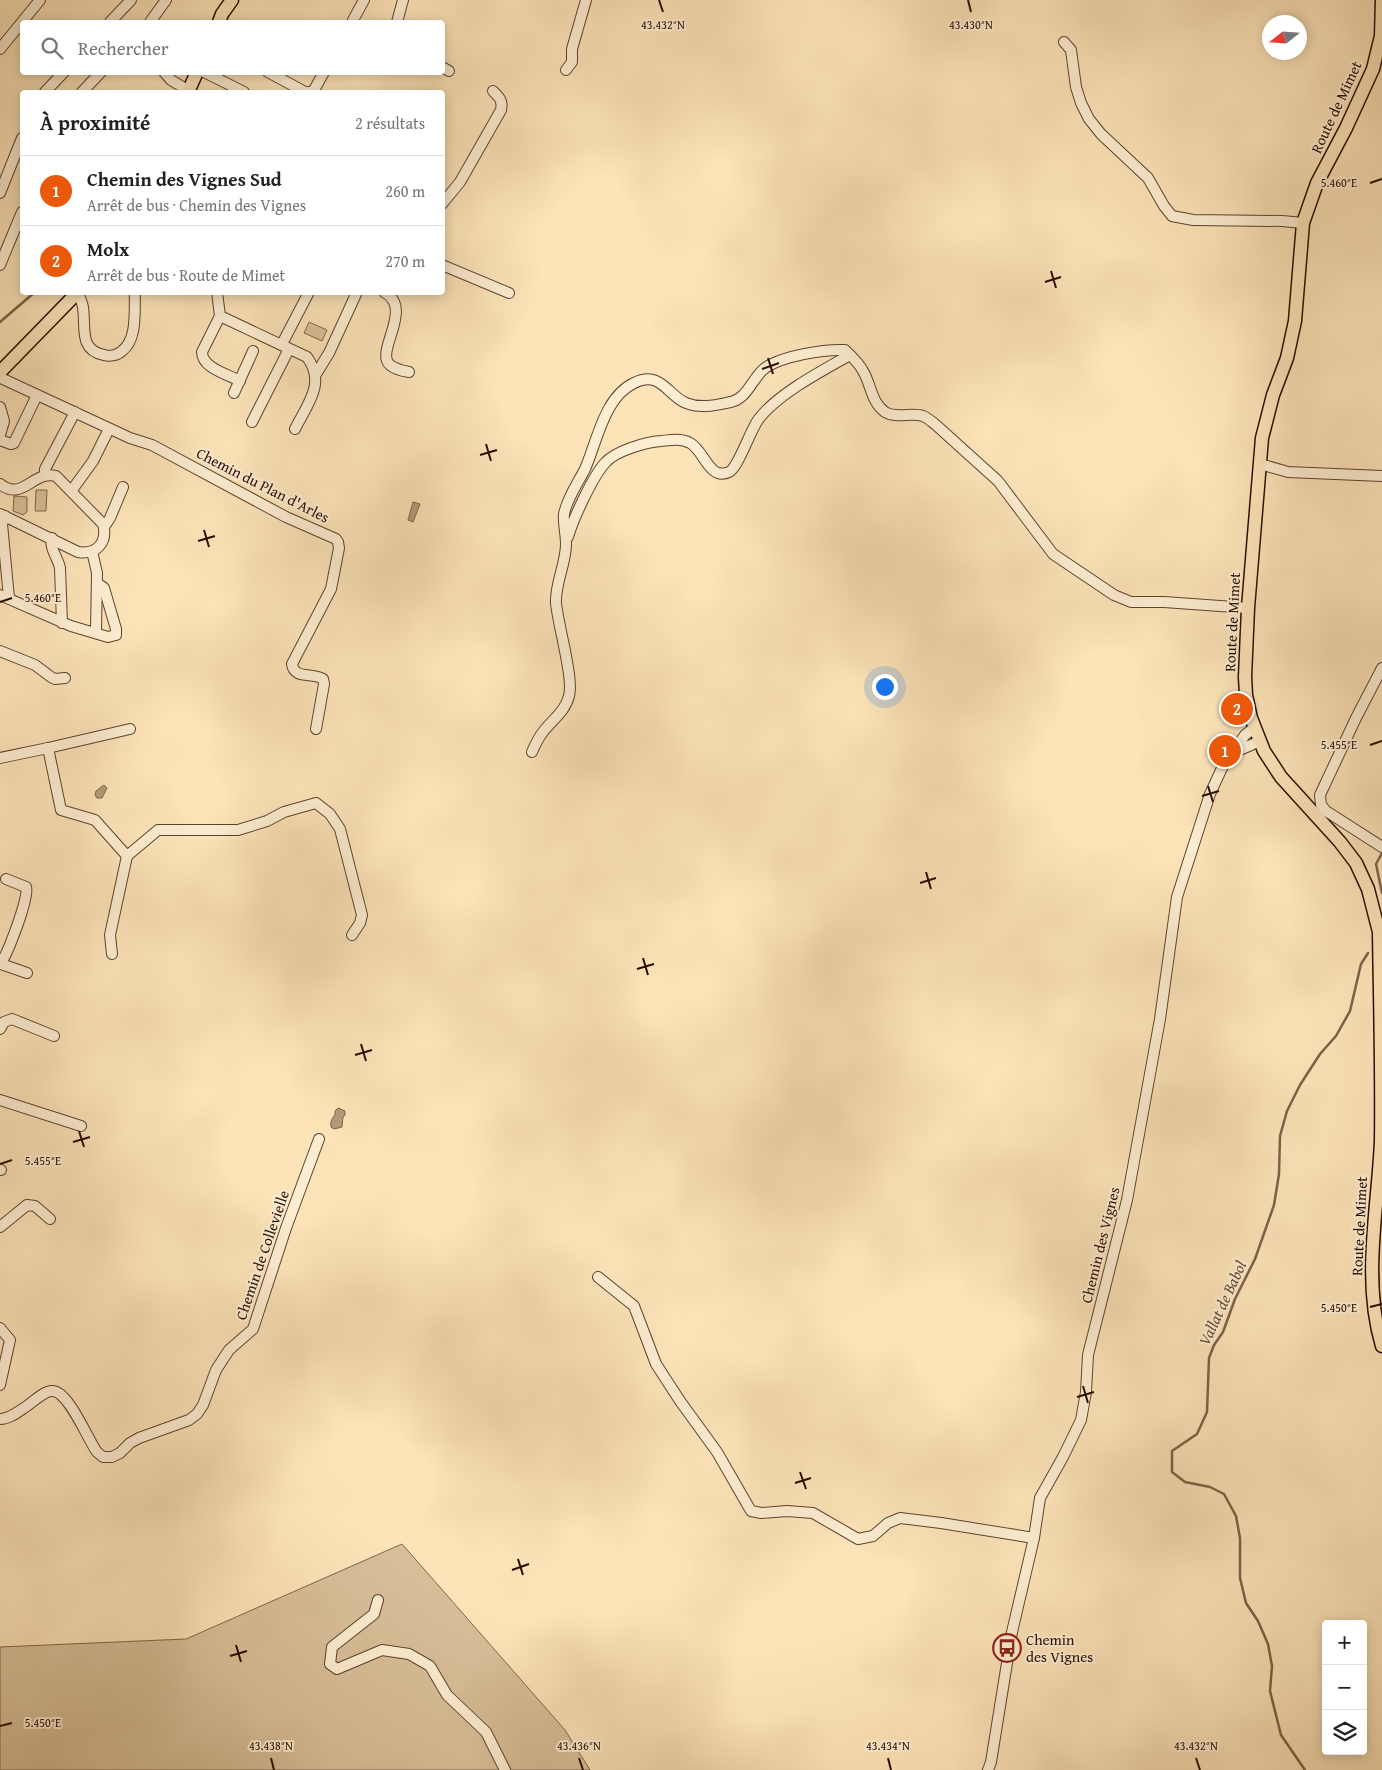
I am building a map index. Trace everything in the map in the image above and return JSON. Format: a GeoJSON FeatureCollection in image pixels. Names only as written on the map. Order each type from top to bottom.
{"type":"FeatureCollection","features":[{"type":"Feature","properties":{"kind":"main road"},"geometry":{"type":"LineString","coordinates":[[220,18],[225,0]]}},
{"type":"Feature","properties":{"kind":"main road"},"geometry":{"type":"LineString","coordinates":[[220,18],[232,0]]}},
{"type":"Feature","properties":{"kind":"main road","name":"Route de Mimet"},"geometry":{"type":"LineString","coordinates":[[1382,0],[1381,36],[1373,69],[1346,128],[1317,183],[1303,223],[1296,321],[1287,358],[1273,395],[1262,438],[1248,608],[1245,677],[1248,707],[1254,728],[1264,751],[1280,777],[1340,842],[1356,863],[1368,889],[1380,931],[1381,1142],[1373,1237],[1372,1277],[1377,1330],[1382,1346]]}},
{"type":"Feature","properties":{"kind":"main road"},"geometry":{"type":"LineString","coordinates":[[190,90],[196,75]]}},
{"type":"Feature","properties":{"kind":"main road"},"geometry":{"type":"LineString","coordinates":[[0,374],[76,295]]}},
{"type":"Feature","properties":{"kind":"street"},"geometry":{"type":"LineString","coordinates":[[24,20],[40,0]]}},
{"type":"Feature","properties":{"kind":"street"},"geometry":{"type":"LineString","coordinates":[[112,20],[131,0]]}},
{"type":"Feature","properties":{"kind":"street"},"geometry":{"type":"LineString","coordinates":[[154,20],[166,0]]}},
{"type":"Feature","properties":{"kind":"street"},"geometry":{"type":"LineString","coordinates":[[353,20],[364,0]]}},
{"type":"Feature","properties":{"kind":"street"},"geometry":{"type":"LineString","coordinates":[[397,20],[402,0]]}},
{"type":"Feature","properties":{"kind":"street"},"geometry":{"type":"LineString","coordinates":[[566,70],[572,62],[572,49],[586,0]]}},
{"type":"Feature","properties":{"kind":"street"},"geometry":{"type":"LineString","coordinates":[[0,49],[20,24]]}},
{"type":"Feature","properties":{"kind":"street"},"geometry":{"type":"LineString","coordinates":[[1064,42],[1071,50],[1076,87],[1089,119],[1101,134],[1148,178],[1172,216],[1193,220],[1303,223]]}},
{"type":"Feature","properties":{"kind":"street"},"geometry":{"type":"LineString","coordinates":[[47,90],[61,75]]}},
{"type":"Feature","properties":{"kind":"street"},"geometry":{"type":"LineString","coordinates":[[84,90],[98,75]]}},
{"type":"Feature","properties":{"kind":"street"},"geometry":{"type":"LineString","coordinates":[[167,75],[186,90]]}},
{"type":"Feature","properties":{"kind":"street"},"geometry":{"type":"LineString","coordinates":[[210,75],[240,90]]}},
{"type":"Feature","properties":{"kind":"street"},"geometry":{"type":"LineString","coordinates":[[274,75],[301,90]]}},
{"type":"Feature","properties":{"kind":"street"},"geometry":{"type":"LineString","coordinates":[[314,90],[322,75]]}},
{"type":"Feature","properties":{"kind":"street"},"geometry":{"type":"LineString","coordinates":[[445,200],[460,182],[501,110],[501,98],[493,91]]}},
{"type":"Feature","properties":{"kind":"street"},"geometry":{"type":"LineString","coordinates":[[0,192],[20,143]]}},
{"type":"Feature","properties":{"kind":"street"},"geometry":{"type":"LineString","coordinates":[[0,265],[20,217]]}},
{"type":"Feature","properties":{"kind":"street"},"geometry":{"type":"LineString","coordinates":[[445,266],[509,293]]}},
{"type":"Feature","properties":{"kind":"street"},"geometry":{"type":"LineString","coordinates":[[79,295],[83,304],[84,335],[88,345],[94,352],[107,356],[122,352],[128,345],[132,335],[135,295]]}},
{"type":"Feature","properties":{"kind":"street"},"geometry":{"type":"LineString","coordinates":[[217,295],[220,316],[202,352],[202,357],[208,365],[240,381]]}},
{"type":"Feature","properties":{"kind":"street"},"geometry":{"type":"LineString","coordinates":[[252,422],[308,295]]}},
{"type":"Feature","properties":{"kind":"street"},"geometry":{"type":"LineString","coordinates":[[295,429],[315,388],[316,374],[356,295]]}},
{"type":"Feature","properties":{"kind":"street"},"geometry":{"type":"LineString","coordinates":[[388,295],[393,303],[396,314],[385,354],[386,360],[389,365],[409,372]]}},
{"type":"Feature","properties":{"kind":"street"},"geometry":{"type":"LineString","coordinates":[[220,316],[307,357],[316,374]]}},
{"type":"Feature","properties":{"kind":"street"},"geometry":{"type":"LineString","coordinates":[[566,544],[564,514],[570,499],[585,468],[604,418],[616,398],[633,383],[654,380],[665,386],[684,402],[694,406],[706,406],[734,401],[744,394],[765,368],[785,360],[828,349],[845,350],[863,370],[873,397],[880,408],[895,415],[915,414],[925,416],[998,481],[1053,554],[1114,595],[1131,602],[1164,602],[1248,608]]}},
{"type":"Feature","properties":{"kind":"street"},"geometry":{"type":"LineString","coordinates":[[234,394],[253,351]]}},
{"type":"Feature","properties":{"kind":"street"},"geometry":{"type":"LineString","coordinates":[[532,752],[544,731],[562,712],[570,695],[556,600],[566,544],[573,522],[606,462],[624,451],[654,441],[679,440],[690,442],[699,449],[713,471],[721,474],[730,471],[737,463],[758,421],[772,404],[850,355]]}},
{"type":"Feature","properties":{"kind":"street","name":"Chemin du Plan d'Arles"},"geometry":{"type":"LineString","coordinates":[[0,374],[3,379],[37,395],[130,438],[152,445],[286,517],[336,539],[340,548],[331,589],[292,664],[293,669],[298,674],[323,679],[324,684],[316,730]]}},
{"type":"Feature","properties":{"kind":"street"},"geometry":{"type":"LineString","coordinates":[[0,440],[11,444],[14,443],[37,395]]}},
{"type":"Feature","properties":{"kind":"street"},"geometry":{"type":"LineString","coordinates":[[0,407],[4,421],[0,435]]}},
{"type":"Feature","properties":{"kind":"street"},"geometry":{"type":"LineString","coordinates":[[45,475],[45,469],[75,412]]}},
{"type":"Feature","properties":{"kind":"street"},"geometry":{"type":"LineString","coordinates":[[72,490],[93,461],[110,428]]}},
{"type":"Feature","properties":{"kind":"street"},"geometry":{"type":"LineString","coordinates":[[1260,464],[1288,472],[1382,476]]}},
{"type":"Feature","properties":{"kind":"street"},"geometry":{"type":"LineString","coordinates":[[0,484],[6,488],[19,489],[45,475],[56,476],[97,517],[105,532],[99,548],[85,553],[78,552],[2,515],[4,597],[62,623],[111,637],[116,635],[116,632],[104,588],[97,583]]}},
{"type":"Feature","properties":{"kind":"street"},"geometry":{"type":"LineString","coordinates":[[104,528],[123,487]]}},
{"type":"Feature","properties":{"kind":"street"},"geometry":{"type":"LineString","coordinates":[[52,538],[51,544],[60,568],[62,623]]}},
{"type":"Feature","properties":{"kind":"street"},"geometry":{"type":"LineString","coordinates":[[92,551],[96,562],[96,632]]}},
{"type":"Feature","properties":{"kind":"street"},"geometry":{"type":"LineString","coordinates":[[0,651],[35,665],[55,679],[65,678]]}},
{"type":"Feature","properties":{"kind":"street"},"geometry":{"type":"LineString","coordinates":[[1382,668],[1343,744],[1320,795],[1321,805],[1326,811],[1382,847]]}},
{"type":"Feature","properties":{"kind":"street","name":"Chemin des Vignes"},"geometry":{"type":"LineString","coordinates":[[988,1770],[991,1762],[1012,1632],[1034,1538],[1040,1498],[1063,1458],[1081,1420],[1086,1392],[1088,1356],[1127,1200],[1136,1153],[1160,1019],[1176,896],[1210,794],[1222,768],[1245,735],[1254,728]]}},
{"type":"Feature","properties":{"kind":"street"},"geometry":{"type":"LineString","coordinates":[[0,758],[130,729]]}},
{"type":"Feature","properties":{"kind":"street"},"geometry":{"type":"LineString","coordinates":[[1231,754],[1260,741]]}},
{"type":"Feature","properties":{"kind":"street"},"geometry":{"type":"LineString","coordinates":[[48,748],[61,810],[95,820],[127,856]]}},
{"type":"Feature","properties":{"kind":"street"},"geometry":{"type":"LineString","coordinates":[[112,954],[110,935],[127,856],[158,830],[238,830],[267,822],[284,812],[316,804],[330,814],[340,829],[362,916],[352,935]]}},
{"type":"Feature","properties":{"kind":"street"},"geometry":{"type":"LineString","coordinates":[[6,879],[26,887],[28,892],[1,964],[27,973]]}},
{"type":"Feature","properties":{"kind":"street"},"geometry":{"type":"LineString","coordinates":[[0,1029],[4,1022],[12,1019],[54,1036]]}},
{"type":"Feature","properties":{"kind":"street"},"geometry":{"type":"LineString","coordinates":[[0,1100],[81,1126]]}},
{"type":"Feature","properties":{"kind":"street","name":"Chemin de Collevielle"},"geometry":{"type":"LineString","coordinates":[[0,1420],[9,1418],[46,1393],[58,1392],[65,1398],[76,1414],[97,1452],[103,1456],[112,1457],[139,1438],[189,1420],[197,1414],[203,1405],[216,1370],[229,1350],[253,1329],[286,1228],[319,1139]]}},
{"type":"Feature","properties":{"kind":"street"},"geometry":{"type":"LineString","coordinates":[[0,1227],[23,1206],[31,1204],[50,1219]]}},
{"type":"Feature","properties":{"kind":"street"},"geometry":{"type":"LineString","coordinates":[[598,1277],[634,1306],[656,1364],[717,1452],[750,1511],[762,1513],[787,1511],[814,1513],[858,1539],[873,1536],[888,1524],[900,1518],[1034,1538]]}},
{"type":"Feature","properties":{"kind":"street"},"geometry":{"type":"LineString","coordinates":[[0,1328],[10,1340],[0,1385]]}},
{"type":"Feature","properties":{"kind":"street"},"geometry":{"type":"LineString","coordinates":[[378,1600],[374,1614],[332,1647],[330,1664],[337,1669],[382,1650],[409,1654],[430,1666],[447,1694],[486,1732],[505,1770]]}},
{"type":"Feature","properties":{"kind":"shaded area"},"geometry":{"type":"Polygon","coordinates":[[[309,322],[327,330],[322,341],[304,333],[309,322]]]}},
{"type":"Feature","properties":{"kind":"shaded area"},"geometry":{"type":"Polygon","coordinates":[[[36,490],[47,490],[46,511],[35,511],[36,490]]]}},
{"type":"Feature","properties":{"kind":"shaded area"},"geometry":{"type":"Polygon","coordinates":[[[14,496],[27,497],[27,512],[23,515],[13,511],[14,496]]]}},
{"type":"Feature","properties":{"kind":"shaded area"},"geometry":{"type":"Polygon","coordinates":[[[413,502],[420,504],[413,522],[408,520],[413,502]]]}},
{"type":"Feature","properties":{"kind":"shaded area"},"geometry":{"type":"Polygon","coordinates":[[[104,785],[107,788],[102,798],[97,798],[95,795],[96,791],[104,785]]]}},
{"type":"Feature","properties":{"kind":"shaded area"},"geometry":{"type":"Polygon","coordinates":[[[338,1108],[345,1111],[345,1115],[342,1127],[334,1129],[331,1127],[331,1122],[338,1108]]]}},
{"type":"Feature","properties":{"kind":"shaded area"},"geometry":{"type":"Polygon","coordinates":[[[402,1544],[565,1730],[590,1770],[0,1770],[0,1647],[186,1639],[402,1544]]]}},
{"type":"Feature","properties":{"kind":"waterway"},"geometry":{"type":"LineString","coordinates":[[0,322],[32,295]]}},
{"type":"Feature","properties":{"kind":"waterway","name":"Vallat de Babol"},"geometry":{"type":"LineString","coordinates":[[1382,853],[1376,864],[1382,893]]}},
{"type":"Feature","properties":{"kind":"waterway","name":"Vallat de Babol"},"geometry":{"type":"LineString","coordinates":[[1305,1770],[1281,1735],[1270,1691],[1272,1666],[1268,1644],[1258,1621],[1246,1603],[1240,1578],[1240,1538],[1236,1516],[1224,1494],[1210,1487],[1185,1482],[1172,1472],[1172,1451],[1197,1434],[1207,1412],[1209,1358],[1214,1345],[1223,1332],[1235,1299],[1255,1259],[1274,1205],[1279,1174],[1280,1136],[1287,1111],[1300,1085],[1320,1054],[1336,1036],[1350,1011],[1361,964],[1368,953]]}},
{"type":"Feature","properties":{"kind":"place","name":"Molx"},"geometry":{"type":"Point","coordinates":[1237,709]}},
{"type":"Feature","properties":{"kind":"place","name":"Chemin des Vignes Sud"},"geometry":{"type":"Point","coordinates":[1225,751]}},
{"type":"Feature","properties":{"kind":"place","name":"Chemin des Vignes"},"geometry":{"type":"Point","coordinates":[1007,1648]}}]}
